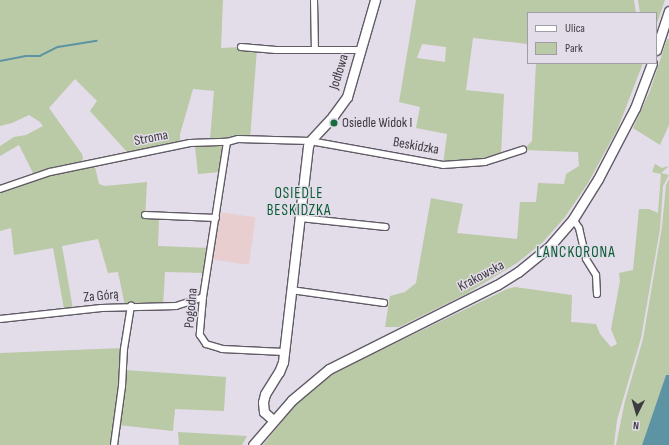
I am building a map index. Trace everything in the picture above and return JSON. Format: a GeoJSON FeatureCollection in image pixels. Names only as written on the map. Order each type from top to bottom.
{"type":"FeatureCollection","features":[{"type":"Feature","properties":{"kind":"main road","name":"Jodłowa"},"geometry":{"type":"LineString","coordinates":[[310,141],[333,116],[347,97],[375,0]]}},
{"type":"Feature","properties":{"kind":"main road"},"geometry":{"type":"LineString","coordinates":[[657,47],[669,11]]}},
{"type":"Feature","properties":{"kind":"main road","name":"Krakowska"},"geometry":{"type":"LineString","coordinates":[[253,445],[273,420],[301,392],[329,369],[514,275],[548,248],[573,219],[598,179],[624,131],[652,64]]}},
{"type":"Feature","properties":{"kind":"main road"},"geometry":{"type":"LineString","coordinates":[[273,420],[264,412],[263,402],[265,394],[282,367],[310,141]]}},
{"type":"Feature","properties":{"kind":"street"},"geometry":{"type":"LineString","coordinates":[[314,0],[315,50]]}},
{"type":"Feature","properties":{"kind":"street"},"geometry":{"type":"LineString","coordinates":[[241,47],[276,50],[360,50]]}},
{"type":"Feature","properties":{"kind":"street","name":"Stroma"},"geometry":{"type":"LineString","coordinates":[[0,189],[50,172],[88,165],[140,152],[190,143],[227,142],[238,139],[310,141]]}},
{"type":"Feature","properties":{"kind":"street","name":"Beskidzka"},"geometry":{"type":"LineString","coordinates":[[310,141],[443,165],[485,162],[523,150]]}},
{"type":"Feature","properties":{"kind":"street","name":"Pogodna"},"geometry":{"type":"LineString","coordinates":[[227,142],[203,297],[199,329],[200,335],[206,344],[222,349],[284,352]]}},
{"type":"Feature","properties":{"kind":"street"},"geometry":{"type":"LineString","coordinates":[[145,215],[216,218]]}},
{"type":"Feature","properties":{"kind":"street"},"geometry":{"type":"LineString","coordinates":[[300,218],[386,227]]}},
{"type":"Feature","properties":{"kind":"street"},"geometry":{"type":"LineString","coordinates":[[573,219],[578,228],[586,259],[596,275],[597,294]]}},
{"type":"Feature","properties":{"kind":"street"},"geometry":{"type":"LineString","coordinates":[[291,290],[384,303]]}},
{"type":"Feature","properties":{"kind":"street","name":"Za Górą"},"geometry":{"type":"LineString","coordinates":[[0,319],[131,306],[176,306],[203,297]]}},
{"type":"Feature","properties":{"kind":"street"},"geometry":{"type":"LineString","coordinates":[[114,445],[122,386],[124,349],[131,306]]}},
{"type":"Feature","properties":{"kind":"shaded area"},"geometry":{"type":"Polygon","coordinates":[[[219,212],[256,217],[249,265],[212,260],[219,212]]]}},
{"type":"Feature","properties":{"kind":"green space"},"geometry":{"type":"Polygon","coordinates":[[[0,0],[223,0],[221,48],[241,47],[257,49],[250,139],[227,142],[210,139],[214,91],[193,89],[180,134],[180,143],[127,152],[90,111],[97,101],[75,79],[49,108],[82,154],[83,158],[81,164],[34,175],[19,145],[0,156],[0,146],[14,137],[26,135],[43,126],[40,122],[29,115],[12,123],[0,126],[0,0]]]}},
{"type":"Feature","properties":{"kind":"green space"},"geometry":{"type":"Polygon","coordinates":[[[416,0],[634,0],[636,12],[527,12],[527,44],[473,38],[466,90],[504,94],[501,154],[472,161],[460,161],[457,165],[443,165],[447,134],[416,128],[420,107],[399,102],[416,0]],[[422,44],[417,58],[445,62],[446,47],[422,44]]]}},
{"type":"Feature","properties":{"kind":"green space"},"geometry":{"type":"Polygon","coordinates":[[[638,0],[665,0],[657,23],[657,12],[640,12],[638,0]]]}},
{"type":"Feature","properties":{"kind":"green space"},"geometry":{"type":"Polygon","coordinates":[[[667,39],[669,39],[669,125],[660,145],[633,128],[650,91],[667,39]]]}},
{"type":"Feature","properties":{"kind":"green space"},"geometry":{"type":"Polygon","coordinates":[[[536,64],[643,64],[618,128],[588,183],[565,217],[543,242],[517,263],[466,294],[399,327],[385,327],[390,296],[405,292],[416,283],[431,198],[463,204],[457,233],[517,239],[520,202],[536,202],[538,183],[564,184],[566,174],[579,166],[578,152],[523,150],[532,141],[536,64]]]}},
{"type":"Feature","properties":{"kind":"green space"},"geometry":{"type":"Polygon","coordinates":[[[220,144],[225,145],[220,172],[198,174],[195,147],[220,144]]]}},
{"type":"Feature","properties":{"kind":"green space"},"geometry":{"type":"Polygon","coordinates":[[[100,163],[102,165],[95,167],[99,184],[105,186],[147,182],[145,218],[159,219],[158,246],[209,248],[205,273],[165,272],[163,306],[125,306],[118,272],[108,273],[98,239],[62,246],[73,309],[64,309],[53,248],[14,255],[11,228],[0,231],[0,190],[49,173],[100,163]]]}},
{"type":"Feature","properties":{"kind":"green space"},"geometry":{"type":"Polygon","coordinates":[[[655,164],[662,168],[669,166],[661,173],[669,175],[663,186],[660,229],[641,338],[617,420],[614,445],[263,445],[296,404],[334,373],[507,289],[515,287],[572,295],[571,322],[596,324],[600,334],[611,347],[617,344],[611,329],[620,281],[619,273],[633,270],[639,209],[649,209],[658,213],[661,174],[652,172],[655,164]]]}},
{"type":"Feature","properties":{"kind":"green space"},"geometry":{"type":"Polygon","coordinates":[[[669,179],[669,375],[666,375],[642,445],[616,445],[625,401],[643,339],[662,227],[666,185],[669,179]]]}},
{"type":"Feature","properties":{"kind":"green space"},"geometry":{"type":"Polygon","coordinates":[[[123,348],[120,391],[111,445],[0,445],[0,353],[123,348]]]}},
{"type":"Feature","properties":{"kind":"green space"},"geometry":{"type":"Polygon","coordinates":[[[125,370],[226,377],[224,411],[175,409],[173,431],[118,425],[125,370]]]}},
{"type":"Feature","properties":{"kind":"green space"},"geometry":{"type":"Polygon","coordinates":[[[178,432],[247,436],[242,445],[179,445],[178,432]]]}},
{"type":"Feature","properties":{"kind":"water"},"geometry":{"type":"Polygon","coordinates":[[[666,375],[669,375],[669,445],[642,445],[666,375]]]}},
{"type":"Feature","properties":{"kind":"waterway"},"geometry":{"type":"LineString","coordinates":[[0,61],[26,56],[40,56],[58,47],[97,41]]}},
{"type":"Feature","properties":{"kind":"place","name":"Osiedle Widok I"},"geometry":{"type":"Point","coordinates":[334,123]}},
{"type":"Feature","properties":{"kind":"district","name":"OSIEDLE BESKIDZKA"},"geometry":{"type":"Point","coordinates":[299,202]}},
{"type":"Feature","properties":{"kind":"district","name":"LANCKORONA"},"geometry":{"type":"Point","coordinates":[576,253]}}]}
